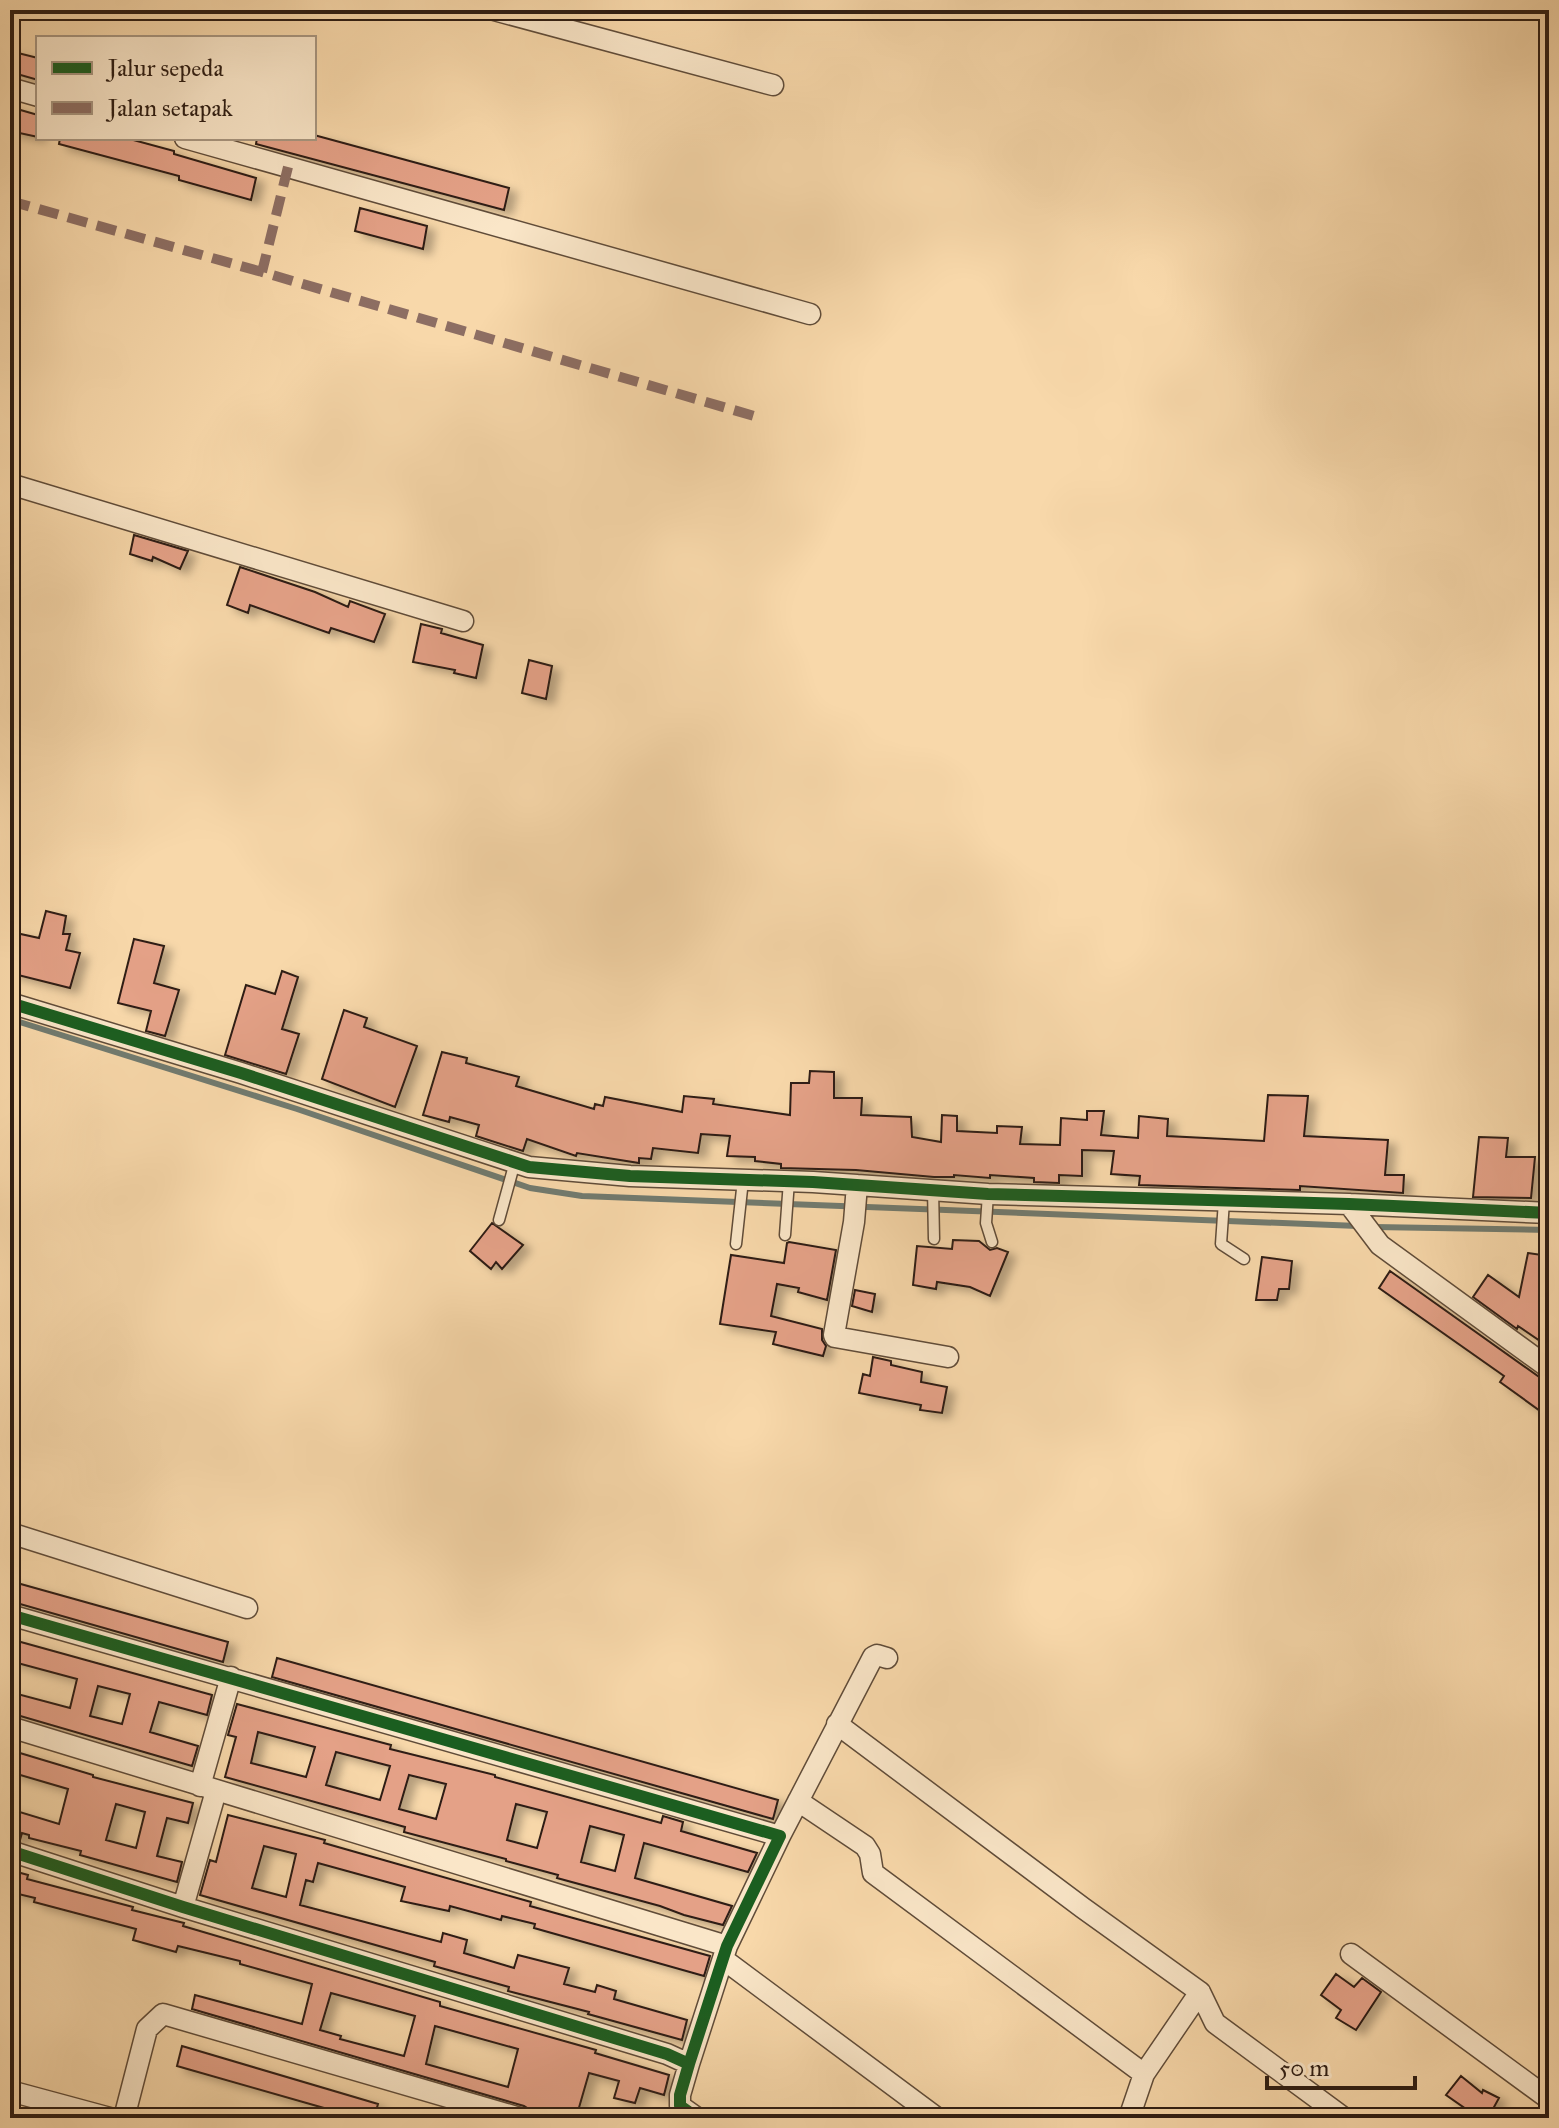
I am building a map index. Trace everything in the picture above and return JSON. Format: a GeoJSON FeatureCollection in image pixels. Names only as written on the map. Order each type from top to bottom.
{"type":"FeatureCollection","features":[{"type":"Feature","properties":{"kind":"street"},"geometry":{"type":"LineString","coordinates":[[494,10],[773,85]]}},
{"type":"Feature","properties":{"kind":"street"},"geometry":{"type":"LineString","coordinates":[[10,88],[36,95]]}},
{"type":"Feature","properties":{"kind":"street"},"geometry":{"type":"LineString","coordinates":[[192,140],[810,314]]}},
{"type":"Feature","properties":{"kind":"street"},"geometry":{"type":"LineString","coordinates":[[10,484],[463,621]]}},
{"type":"Feature","properties":{"kind":"street"},"geometry":{"type":"LineString","coordinates":[[10,1003],[197,1059],[514,1167],[789,1188],[855,1200],[933,1195],[988,1200],[1350,1205],[1549,1213]]}},
{"type":"Feature","properties":{"kind":"street"},"geometry":{"type":"LineString","coordinates":[[855,1200],[835,1316],[835,1337],[948,1357]]}},
{"type":"Feature","properties":{"kind":"street"},"geometry":{"type":"LineString","coordinates":[[1350,1205],[1380,1245],[1549,1368]]}},
{"type":"Feature","properties":{"kind":"street"},"geometry":{"type":"LineString","coordinates":[[10,1533],[247,1608]]}},
{"type":"Feature","properties":{"kind":"street"},"geometry":{"type":"LineString","coordinates":[[10,1615],[780,1836]]}},
{"type":"Feature","properties":{"kind":"street"},"geometry":{"type":"LineString","coordinates":[[684,2114],[680,2095],[725,1952],[780,1836],[873,1657],[887,1658]]}},
{"type":"Feature","properties":{"kind":"street"},"geometry":{"type":"LineString","coordinates":[[183,1907],[231,1677]]}},
{"type":"Feature","properties":{"kind":"street"},"geometry":{"type":"LineString","coordinates":[[837,1724],[1200,1992],[1215,2023],[1344,2118]]}},
{"type":"Feature","properties":{"kind":"street"},"geometry":{"type":"LineString","coordinates":[[10,1727],[725,1952],[937,2118]]}},
{"type":"Feature","properties":{"kind":"street"},"geometry":{"type":"LineString","coordinates":[[798,1801],[865,1846],[870,1854],[873,1873],[1144,2074]]}},
{"type":"Feature","properties":{"kind":"street"},"geometry":{"type":"LineString","coordinates":[[10,1851],[183,1907],[625,2040],[689,2064]]}},
{"type":"Feature","properties":{"kind":"street"},"geometry":{"type":"LineString","coordinates":[[1351,1954],[1549,2099]]}},
{"type":"Feature","properties":{"kind":"street"},"geometry":{"type":"LineString","coordinates":[[1129,2118],[1144,2074],[1200,1992]]}},
{"type":"Feature","properties":{"kind":"street"},"geometry":{"type":"LineString","coordinates":[[124,2118],[147,2029],[163,2014],[520,2118]]}},
{"type":"Feature","properties":{"kind":"street"},"geometry":{"type":"LineString","coordinates":[[10,2091],[110,2118]]}},
{"type":"Feature","properties":{"kind":"lane"},"geometry":{"type":"LineString","coordinates":[[499,1220],[514,1167]]}},
{"type":"Feature","properties":{"kind":"lane"},"geometry":{"type":"LineString","coordinates":[[736,1244],[742,1186]]}},
{"type":"Feature","properties":{"kind":"lane"},"geometry":{"type":"LineString","coordinates":[[785,1235],[789,1188]]}},
{"type":"Feature","properties":{"kind":"lane"},"geometry":{"type":"LineString","coordinates":[[933,1195],[934,1239]]}},
{"type":"Feature","properties":{"kind":"lane"},"geometry":{"type":"LineString","coordinates":[[988,1200],[986,1223],[992,1242]]}},
{"type":"Feature","properties":{"kind":"lane"},"geometry":{"type":"LineString","coordinates":[[1223,1204],[1221,1244],[1244,1259]]}},
{"type":"Feature","properties":{"kind":"building"},"geometry":{"type":"Polygon","coordinates":[[[10,51],[36,58],[36,79],[10,72],[10,51]]]}},
{"type":"Feature","properties":{"kind":"building"},"geometry":{"type":"Polygon","coordinates":[[[10,107],[36,114],[36,137],[10,131],[10,107]]]}},
{"type":"Feature","properties":{"kind":"building"},"geometry":{"type":"Polygon","coordinates":[[[316,136],[509,188],[504,210],[256,144],[257,140],[316,140],[316,136]]]}},
{"type":"Feature","properties":{"kind":"building"},"geometry":{"type":"Polygon","coordinates":[[[60,140],[133,140],[174,151],[174,154],[256,178],[251,200],[179,180],[179,176],[59,144],[60,140]]]}},
{"type":"Feature","properties":{"kind":"building"},"geometry":{"type":"Polygon","coordinates":[[[360,208],[427,226],[423,249],[355,231],[360,208]]]}},
{"type":"Feature","properties":{"kind":"building"},"geometry":{"type":"Polygon","coordinates":[[[134,535],[188,551],[180,569],[153,557],[152,561],[130,554],[134,535]]]}},
{"type":"Feature","properties":{"kind":"building"},"geometry":{"type":"Polygon","coordinates":[[[240,567],[315,592],[348,607],[350,601],[385,614],[374,642],[331,628],[329,633],[250,605],[248,613],[227,605],[240,567]]]}},
{"type":"Feature","properties":{"kind":"building"},"geometry":{"type":"Polygon","coordinates":[[[421,624],[483,645],[476,678],[454,673],[455,670],[413,662],[421,624]]]}},
{"type":"Feature","properties":{"kind":"building"},"geometry":{"type":"Polygon","coordinates":[[[529,660],[552,666],[546,699],[522,693],[529,660]]]}},
{"type":"Feature","properties":{"kind":"building"},"geometry":{"type":"Polygon","coordinates":[[[46,911],[66,916],[63,934],[70,934],[66,950],[80,953],[70,988],[10,973],[10,955],[16,933],[39,938],[46,911]]]}},
{"type":"Feature","properties":{"kind":"building"},"geometry":{"type":"Polygon","coordinates":[[[134,939],[164,946],[154,983],[179,990],[165,1036],[146,1031],[151,1011],[118,1003],[134,939]]]}},
{"type":"Feature","properties":{"kind":"building"},"geometry":{"type":"Polygon","coordinates":[[[282,971],[298,977],[282,1029],[299,1034],[286,1074],[225,1055],[246,985],[275,994],[282,971]]]}},
{"type":"Feature","properties":{"kind":"building"},"geometry":{"type":"Polygon","coordinates":[[[344,1010],[367,1018],[364,1027],[417,1046],[395,1107],[322,1079],[344,1010]]]}},
{"type":"Feature","properties":{"kind":"building"},"geometry":{"type":"Polygon","coordinates":[[[442,1052],[467,1058],[466,1063],[519,1077],[516,1086],[594,1109],[595,1104],[603,1106],[605,1097],[682,1112],[684,1096],[714,1099],[713,1104],[790,1115],[791,1083],[809,1083],[810,1071],[834,1072],[834,1098],[862,1098],[861,1115],[911,1117],[912,1137],[941,1142],[942,1115],[957,1116],[957,1131],[997,1133],[997,1126],[1022,1127],[1020,1144],[1060,1145],[1061,1118],[1087,1120],[1087,1111],[1104,1111],[1101,1135],[1138,1138],[1139,1116],[1168,1119],[1167,1136],[1264,1141],[1268,1095],[1308,1096],[1304,1136],[1388,1140],[1385,1175],[1404,1175],[1403,1193],[1300,1186],[1300,1190],[1139,1185],[1140,1176],[1111,1174],[1114,1151],[1082,1150],[1082,1176],[1059,1175],[1059,1183],[990,1175],[990,1178],[934,1177],[856,1170],[781,1168],[781,1164],[755,1161],[755,1157],[727,1156],[730,1136],[701,1134],[698,1153],[653,1148],[651,1159],[639,1158],[639,1163],[577,1153],[576,1156],[527,1139],[523,1151],[476,1136],[479,1125],[450,1117],[449,1122],[423,1115],[442,1052]]]}},
{"type":"Feature","properties":{"kind":"building"},"geometry":{"type":"Polygon","coordinates":[[[1479,1137],[1508,1138],[1506,1157],[1535,1157],[1531,1198],[1473,1197],[1479,1137]]]}},
{"type":"Feature","properties":{"kind":"building"},"geometry":{"type":"Polygon","coordinates":[[[492,1223],[523,1245],[502,1269],[496,1262],[491,1269],[470,1251],[492,1223]]]}},
{"type":"Feature","properties":{"kind":"building"},"geometry":{"type":"Polygon","coordinates":[[[953,1240],[979,1241],[990,1250],[997,1248],[1008,1252],[990,1296],[970,1287],[937,1282],[936,1289],[913,1285],[917,1246],[952,1249],[953,1240]]]}},
{"type":"Feature","properties":{"kind":"building"},"geometry":{"type":"Polygon","coordinates":[[[789,1242],[836,1250],[827,1300],[798,1292],[799,1288],[777,1284],[771,1316],[822,1329],[822,1340],[826,1346],[823,1356],[773,1344],[776,1332],[720,1324],[731,1255],[784,1263],[789,1242]]]}},
{"type":"Feature","properties":{"kind":"building"},"geometry":{"type":"Polygon","coordinates":[[[1528,1253],[1549,1256],[1549,1347],[1518,1326],[1517,1329],[1473,1297],[1488,1275],[1519,1297],[1528,1253]]]}},
{"type":"Feature","properties":{"kind":"building"},"geometry":{"type":"Polygon","coordinates":[[[1262,1257],[1292,1261],[1289,1289],[1279,1289],[1277,1300],[1256,1300],[1262,1257]]]}},
{"type":"Feature","properties":{"kind":"building"},"geometry":{"type":"Polygon","coordinates":[[[1390,1271],[1549,1384],[1549,1405],[1543,1413],[1500,1382],[1504,1376],[1379,1288],[1390,1271]]]}},
{"type":"Feature","properties":{"kind":"building"},"geometry":{"type":"Polygon","coordinates":[[[855,1290],[875,1294],[872,1312],[852,1306],[855,1290]]]}},
{"type":"Feature","properties":{"kind":"building"},"geometry":{"type":"Polygon","coordinates":[[[873,1357],[922,1372],[921,1382],[947,1387],[942,1413],[920,1410],[921,1405],[859,1393],[863,1374],[870,1376],[873,1357]]]}},
{"type":"Feature","properties":{"kind":"building"},"geometry":{"type":"Polygon","coordinates":[[[10,1581],[228,1642],[223,1662],[20,1604],[20,1601],[10,1599],[10,1581]]]}},
{"type":"Feature","properties":{"kind":"building"},"geometry":{"type":"Polygon","coordinates":[[[10,1639],[212,1695],[207,1715],[159,1702],[150,1732],[198,1746],[192,1766],[10,1713],[10,1692],[70,1708],[77,1679],[10,1661],[10,1639]],[[98,1686],[90,1716],[122,1724],[130,1694],[98,1686]]]}},
{"type":"Feature","properties":{"kind":"building"},"geometry":{"type":"Polygon","coordinates":[[[277,1658],[778,1800],[773,1819],[272,1677],[277,1658]]]}},
{"type":"Feature","properties":{"kind":"building"},"geometry":{"type":"Polygon","coordinates":[[[237,1704],[661,1823],[663,1816],[683,1822],[681,1831],[757,1853],[748,1872],[644,1843],[635,1878],[732,1906],[723,1925],[557,1878],[558,1875],[506,1859],[404,1832],[405,1827],[225,1777],[236,1737],[228,1735],[237,1704]],[[258,1732],[251,1763],[306,1777],[315,1747],[258,1732]],[[336,1752],[326,1785],[380,1800],[390,1766],[336,1752]],[[409,1775],[399,1809],[436,1819],[446,1784],[409,1775]],[[516,1804],[507,1840],[537,1848],[547,1812],[516,1804]],[[590,1826],[581,1862],[615,1871],[624,1835],[590,1826]]]}},
{"type":"Feature","properties":{"kind":"building"},"geometry":{"type":"Polygon","coordinates":[[[10,1750],[93,1777],[193,1803],[188,1823],[167,1818],[157,1856],[182,1862],[177,1882],[80,1855],[81,1851],[29,1838],[29,1835],[22,1833],[20,1840],[10,1838],[10,1809],[59,1824],[68,1789],[10,1772],[10,1750]],[[116,1804],[106,1840],[136,1848],[145,1812],[116,1804]]]}},
{"type":"Feature","properties":{"kind":"building"},"geometry":{"type":"Polygon","coordinates":[[[228,1815],[325,1840],[324,1843],[531,1902],[530,1906],[710,1956],[704,1976],[534,1928],[535,1924],[502,1916],[501,1920],[450,1906],[449,1911],[401,1901],[405,1887],[318,1863],[313,1882],[306,1880],[300,1905],[441,1942],[443,1933],[467,1940],[464,1953],[514,1968],[518,1955],[569,1968],[564,1984],[595,1992],[597,1985],[616,1991],[614,1999],[687,2020],[682,2040],[508,1991],[509,1987],[434,1966],[435,1962],[200,1895],[210,1860],[216,1862],[228,1815]],[[264,1846],[252,1888],[286,1897],[296,1854],[264,1846]]]}},
{"type":"Feature","properties":{"kind":"building"},"geometry":{"type":"Polygon","coordinates":[[[10,1870],[28,1875],[27,1879],[133,1907],[132,1910],[184,1923],[183,1926],[440,2002],[440,2006],[596,2050],[595,2053],[669,2075],[664,2095],[640,2088],[635,2103],[614,2098],[619,2081],[589,2073],[576,2118],[533,2118],[524,2106],[192,2009],[195,1995],[302,2024],[312,1984],[240,1964],[240,1961],[178,1946],[176,1952],[133,1940],[136,1929],[34,1902],[35,1898],[10,1892],[10,1870]],[[331,1993],[320,2030],[341,2036],[340,2039],[404,2056],[415,2016],[331,1993]],[[435,2026],[426,2064],[508,2087],[518,2049],[435,2026]]]}},
{"type":"Feature","properties":{"kind":"building"},"geometry":{"type":"Polygon","coordinates":[[[1336,1974],[1354,1987],[1362,1978],[1381,1992],[1356,2030],[1336,2018],[1341,2010],[1321,1995],[1336,1974]]]}},
{"type":"Feature","properties":{"kind":"building"},"geometry":{"type":"Polygon","coordinates":[[[182,2046],[378,2104],[374,2118],[350,2118],[330,2113],[331,2110],[177,2066],[182,2046]]]}},
{"type":"Feature","properties":{"kind":"building"},"geometry":{"type":"Polygon","coordinates":[[[1461,2076],[1482,2093],[1483,2090],[1499,2098],[1488,2118],[1469,2111],[1446,2095],[1461,2076]]]}},
{"type":"Feature","properties":{"kind":"waterway"},"geometry":{"type":"LineString","coordinates":[[10,1019],[297,1109],[530,1188],[582,1196],[1358,1226]]}},
{"type":"Feature","properties":{"kind":"waterway"},"geometry":{"type":"LineString","coordinates":[[1374,1227],[1549,1230]]}},
{"type":"Feature","properties":{"kind":"marked path"},"geometry":{"type":"LineString","coordinates":[[288,167],[262,272],[754,416]]}},
{"type":"Feature","properties":{"kind":"marked path"},"geometry":{"type":"LineString","coordinates":[[10,201],[262,272]]}},
{"type":"Feature","properties":{"kind":"cycle path"},"geometry":{"type":"LineString","coordinates":[[10,1003],[241,1073],[529,1167],[630,1176],[813,1182],[988,1194],[1549,1213]]}},
{"type":"Feature","properties":{"kind":"cycle path"},"geometry":{"type":"LineString","coordinates":[[10,1615],[780,1836],[727,1946],[689,2064]]}},
{"type":"Feature","properties":{"kind":"cycle path"},"geometry":{"type":"LineString","coordinates":[[10,1851],[183,1907],[667,2054],[689,2064],[680,2106],[697,2118]]}}]}
